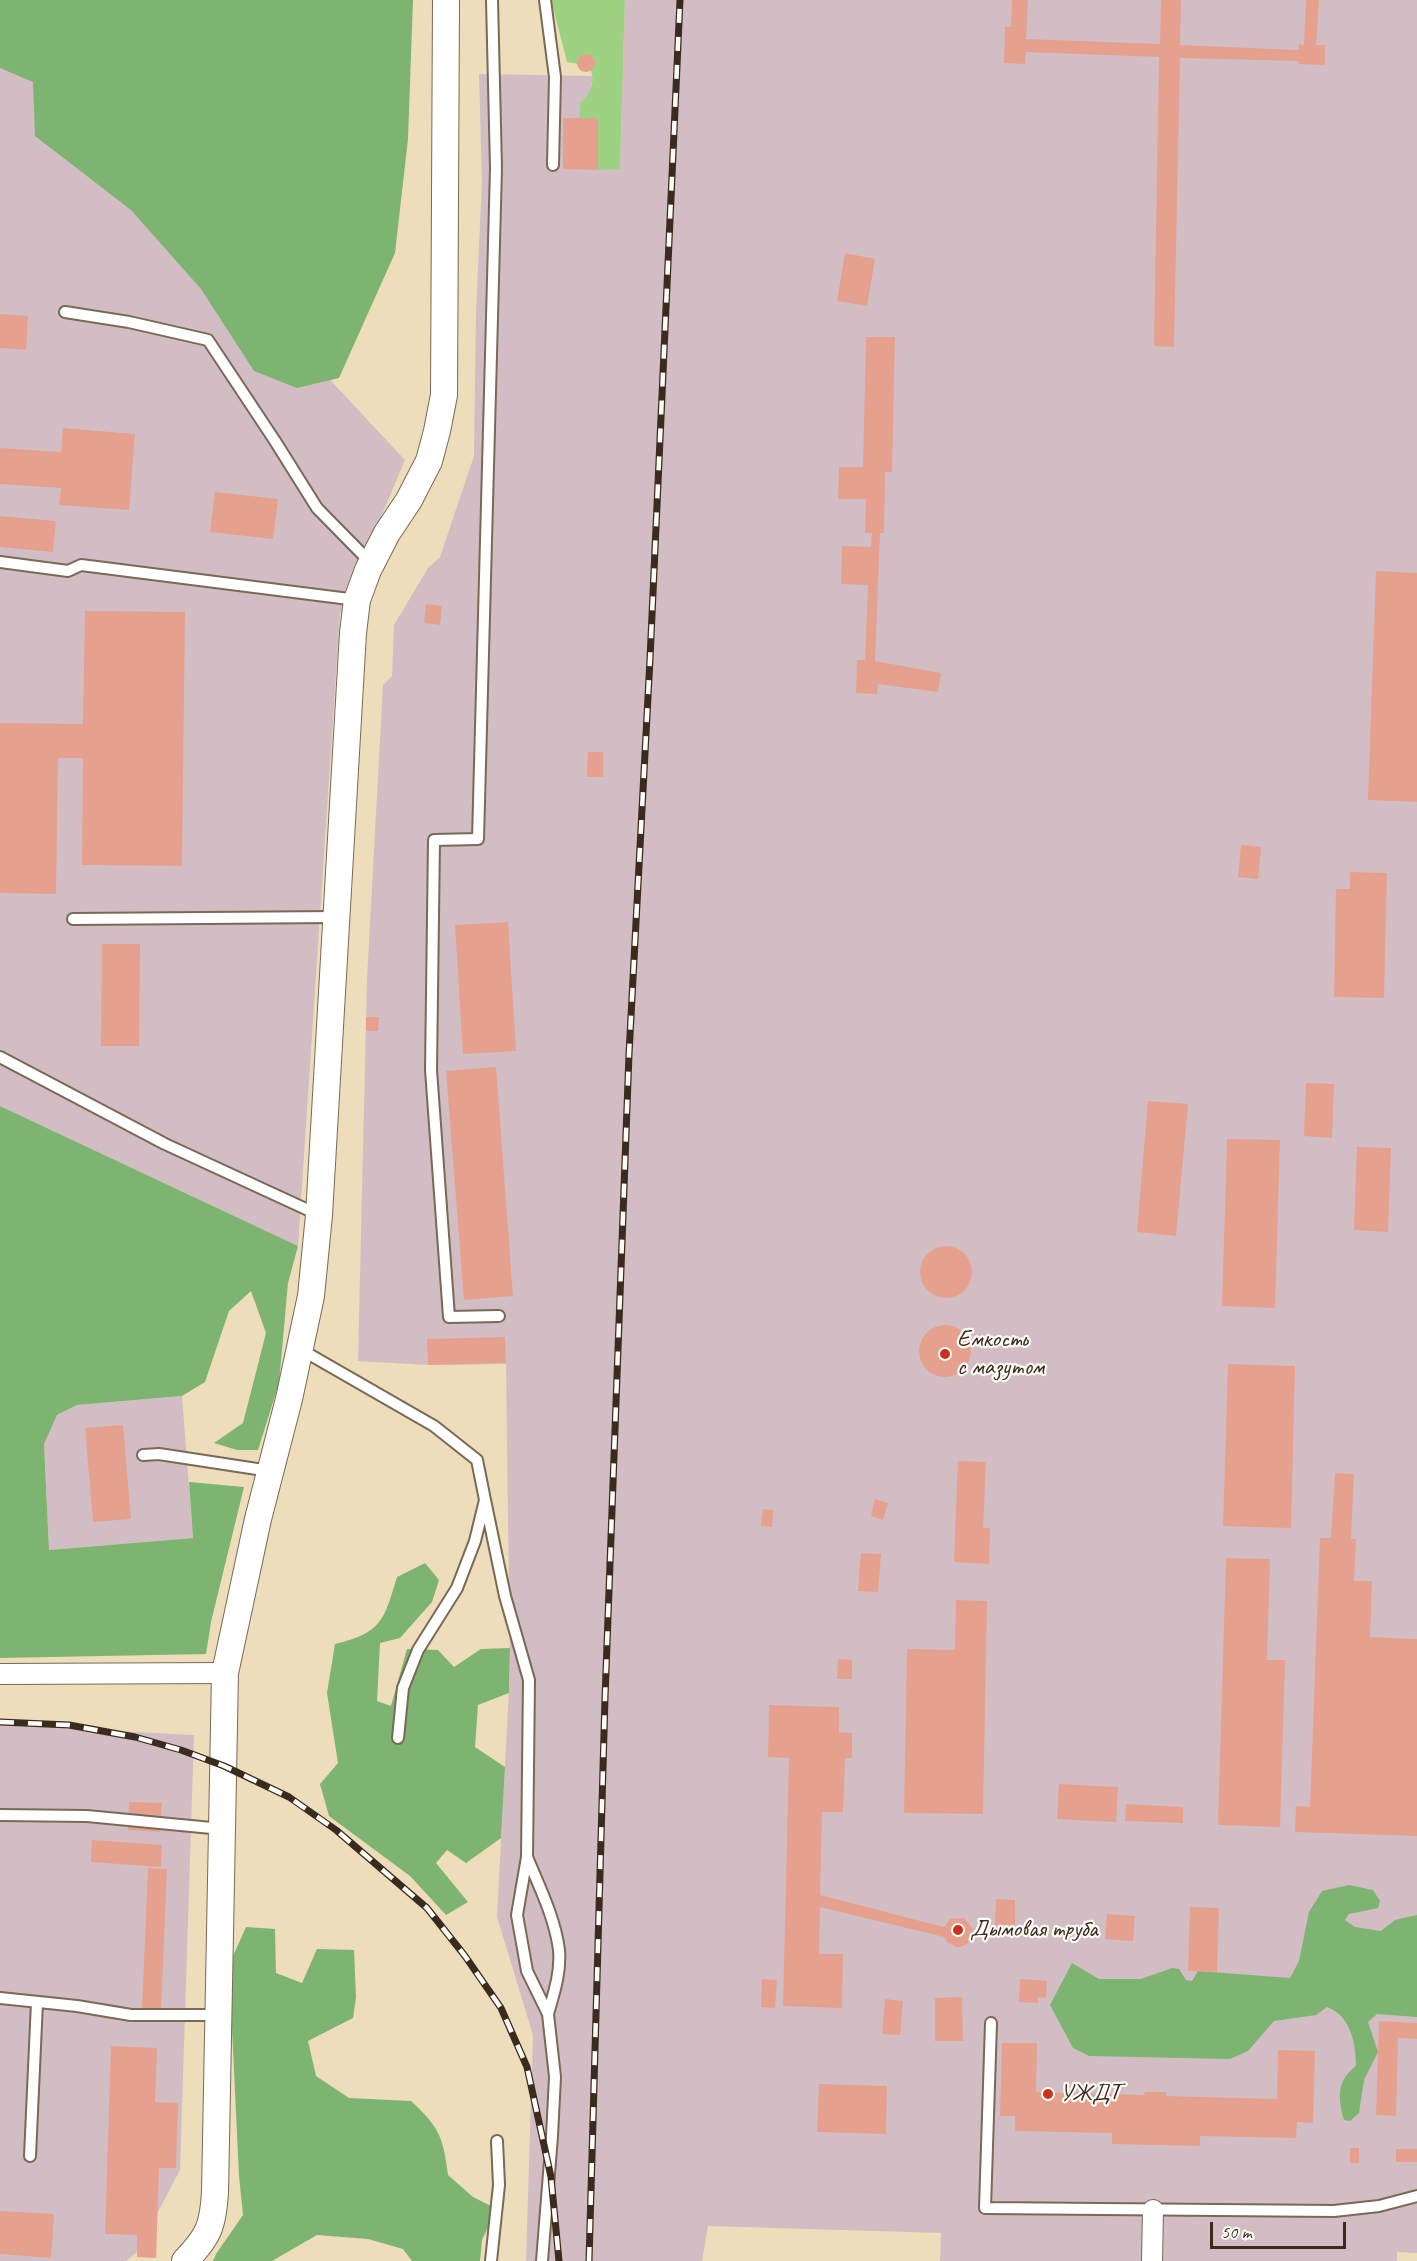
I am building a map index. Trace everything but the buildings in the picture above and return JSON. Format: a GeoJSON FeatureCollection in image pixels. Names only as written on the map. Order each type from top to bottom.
{"type":"FeatureCollection","features":[{"type":"Feature","properties":{"kind":"street"},"geometry":{"type":"LineString","coordinates":[[185,2261],[200,2245],[213,2220],[217,2162],[225,1673],[258,1519],[311,1296],[319,1215],[353,633],[357,600],[387,532],[409,500],[429,461],[444,395],[446,0]]}},
{"type":"Feature","properties":{"kind":"street"},"geometry":{"type":"LineString","coordinates":[[0,1674],[225,1673]]}},
{"type":"Feature","properties":{"kind":"street"},"geometry":{"type":"LineString","coordinates":[[1152,2261],[1154,2210]]}},
{"type":"Feature","properties":{"kind":"lane"},"geometry":{"type":"LineString","coordinates":[[492,0],[496,168],[478,839],[434,840],[431,1070],[449,1317],[499,1316]]}},
{"type":"Feature","properties":{"kind":"lane"},"geometry":{"type":"LineString","coordinates":[[545,0],[555,77],[553,165]]}},
{"type":"Feature","properties":{"kind":"lane"},"geometry":{"type":"LineString","coordinates":[[65,312],[129,322],[207,340],[317,508],[372,563]]}},
{"type":"Feature","properties":{"kind":"lane"},"geometry":{"type":"LineString","coordinates":[[0,562],[68,571],[81,565],[357,600]]}},
{"type":"Feature","properties":{"kind":"lane"},"geometry":{"type":"LineString","coordinates":[[73,919],[337,917]]}},
{"type":"Feature","properties":{"kind":"lane"},"geometry":{"type":"LineString","coordinates":[[0,1057],[165,1144],[319,1215]]}},
{"type":"Feature","properties":{"kind":"lane"},"geometry":{"type":"LineString","coordinates":[[300,1349],[434,1426],[477,1460],[505,1596],[529,1680],[528,1857],[517,1916],[527,1971],[548,2014],[555,2077],[542,2261]]}},
{"type":"Feature","properties":{"kind":"lane"},"geometry":{"type":"LineString","coordinates":[[143,1455],[159,1454],[270,1471]]}},
{"type":"Feature","properties":{"kind":"lane"},"geometry":{"type":"LineString","coordinates":[[398,1738],[403,1688],[418,1650],[457,1588],[475,1541],[485,1500]]}},
{"type":"Feature","properties":{"kind":"lane"},"geometry":{"type":"LineString","coordinates":[[0,1815],[87,1816],[222,1829]]}},
{"type":"Feature","properties":{"kind":"lane"},"geometry":{"type":"LineString","coordinates":[[528,1857],[549,1913],[559,1950],[557,1983],[548,2014]]}},
{"type":"Feature","properties":{"kind":"lane"},"geometry":{"type":"LineString","coordinates":[[0,1998],[77,2006],[131,2015],[219,2015]]}},
{"type":"Feature","properties":{"kind":"lane"},"geometry":{"type":"LineString","coordinates":[[30,2156],[36,2002]]}},
{"type":"Feature","properties":{"kind":"lane"},"geometry":{"type":"LineString","coordinates":[[991,2023],[985,2208],[1334,2211],[1379,2206],[1417,2196]]}},
{"type":"Feature","properties":{"kind":"lane"},"geometry":{"type":"LineString","coordinates":[[491,2261],[499,2185],[497,2141]]}},
{"type":"Feature","properties":{"kind":"shaded area"},"geometry":{"type":"Polygon","coordinates":[[[625,0],[1417,0],[1417,2253],[1397,2252],[1397,2261],[940,2261],[941,2233],[708,2226],[702,2261],[526,2261],[533,2035],[497,1917],[510,1671],[506,1364],[428,1365],[358,1361],[367,979],[383,685],[392,676],[394,625],[428,568],[440,557],[474,456],[476,311],[482,182],[479,74],[593,76],[590,93],[580,103],[579,118],[563,118],[563,169],[620,169],[625,0]]]}},
{"type":"Feature","properties":{"kind":"shaded area"},"geometry":{"type":"Polygon","coordinates":[[[0,35],[20,48],[405,460],[340,614],[298,1246],[0,1106],[0,35]]]}},
{"type":"Feature","properties":{"kind":"shaded area"},"geometry":{"type":"Polygon","coordinates":[[[182,1396],[193,1538],[49,1550],[44,1443],[57,1415],[77,1405],[182,1396]]]}},
{"type":"Feature","properties":{"kind":"shaded area"},"geometry":{"type":"Polygon","coordinates":[[[0,1725],[194,1735],[180,2170],[137,2252],[126,2261],[0,2261],[0,1725]]]}},
{"type":"Feature","properties":{"kind":"green space"},"geometry":{"type":"Polygon","coordinates":[[[0,0],[413,0],[408,139],[395,253],[339,378],[297,388],[254,371],[201,289],[131,210],[35,136],[33,82],[0,68],[0,0]]]}},
{"type":"Feature","properties":{"kind":"green space"},"geometry":{"type":"Polygon","coordinates":[[[551,0],[625,0],[620,169],[598,170],[598,118],[579,118],[580,103],[591,88],[591,70],[595,61],[591,56],[585,54],[579,58],[578,64],[567,62],[551,0]]]}},
{"type":"Feature","properties":{"kind":"green space"},"geometry":{"type":"Polygon","coordinates":[[[0,1106],[298,1246],[288,1283],[279,1383],[258,1450],[237,1450],[214,1443],[243,1423],[266,1333],[251,1291],[229,1311],[205,1382],[182,1396],[77,1405],[57,1415],[44,1444],[49,1550],[193,1538],[189,1482],[244,1487],[211,1622],[206,1654],[0,1658],[0,1106]]]}},
{"type":"Feature","properties":{"kind":"green space"},"geometry":{"type":"Polygon","coordinates":[[[425,1563],[439,1580],[432,1602],[400,1638],[380,1643],[377,1701],[391,1706],[407,1649],[438,1650],[454,1667],[481,1649],[510,1648],[509,1693],[478,1705],[475,1747],[505,1767],[501,1838],[466,1863],[447,1850],[436,1863],[468,1902],[446,1915],[410,1876],[329,1816],[320,1784],[338,1763],[327,1693],[335,1644],[351,1640],[372,1629],[384,1614],[397,1577],[425,1563]]]}},
{"type":"Feature","properties":{"kind":"green space"},"geometry":{"type":"Polygon","coordinates":[[[1349,1885],[1373,1890],[1380,1901],[1378,1908],[1349,1914],[1345,1920],[1355,1927],[1381,1931],[1395,1920],[1417,1915],[1417,2017],[1377,2014],[1368,2022],[1378,2052],[1364,2080],[1359,2113],[1350,2121],[1344,2120],[1340,2090],[1349,2072],[1356,2066],[1355,2048],[1346,2023],[1341,2016],[1327,2007],[1316,2015],[1274,2021],[1248,2051],[1230,2059],[1089,2056],[1073,2048],[1050,2005],[1072,1963],[1099,1979],[1141,1979],[1172,1968],[1179,1969],[1186,1980],[1192,1981],[1198,1971],[1290,1978],[1299,1961],[1309,1912],[1322,1891],[1349,1885]]]}},
{"type":"Feature","properties":{"kind":"green space"},"geometry":{"type":"Polygon","coordinates":[[[246,1927],[275,1929],[276,1973],[302,1983],[317,1949],[354,1950],[356,1997],[353,2018],[308,2041],[316,2076],[349,2098],[411,2101],[428,2119],[442,2142],[448,2175],[473,2197],[497,2209],[482,2240],[480,2261],[412,2261],[403,2249],[368,2239],[317,2235],[272,2261],[213,2261],[243,2215],[239,2176],[229,1965],[246,1927]]]}},
{"type":"Feature","properties":{"kind":"railway"},"geometry":{"type":"LineString","coordinates":[[589,2261],[605,1698],[629,1054],[650,659],[680,0]]}},
{"type":"Feature","properties":{"kind":"railway"},"geometry":{"type":"LineString","coordinates":[[0,1722],[69,1725],[135,1737],[181,1750],[224,1766],[289,1797],[336,1830],[427,1908],[465,1956],[501,2008],[527,2067],[551,2177],[559,2261]]}},
{"type":"Feature","properties":{"kind":"place","name":"Емкость с мазутом"},"geometry":{"type":"Point","coordinates":[945,1354]}},
{"type":"Feature","properties":{"kind":"place","name":"Дымовая труба"},"geometry":{"type":"Point","coordinates":[958,1930]}},
{"type":"Feature","properties":{"kind":"place","name":"УЖДТ"},"geometry":{"type":"Point","coordinates":[1048,2094]}}]}
